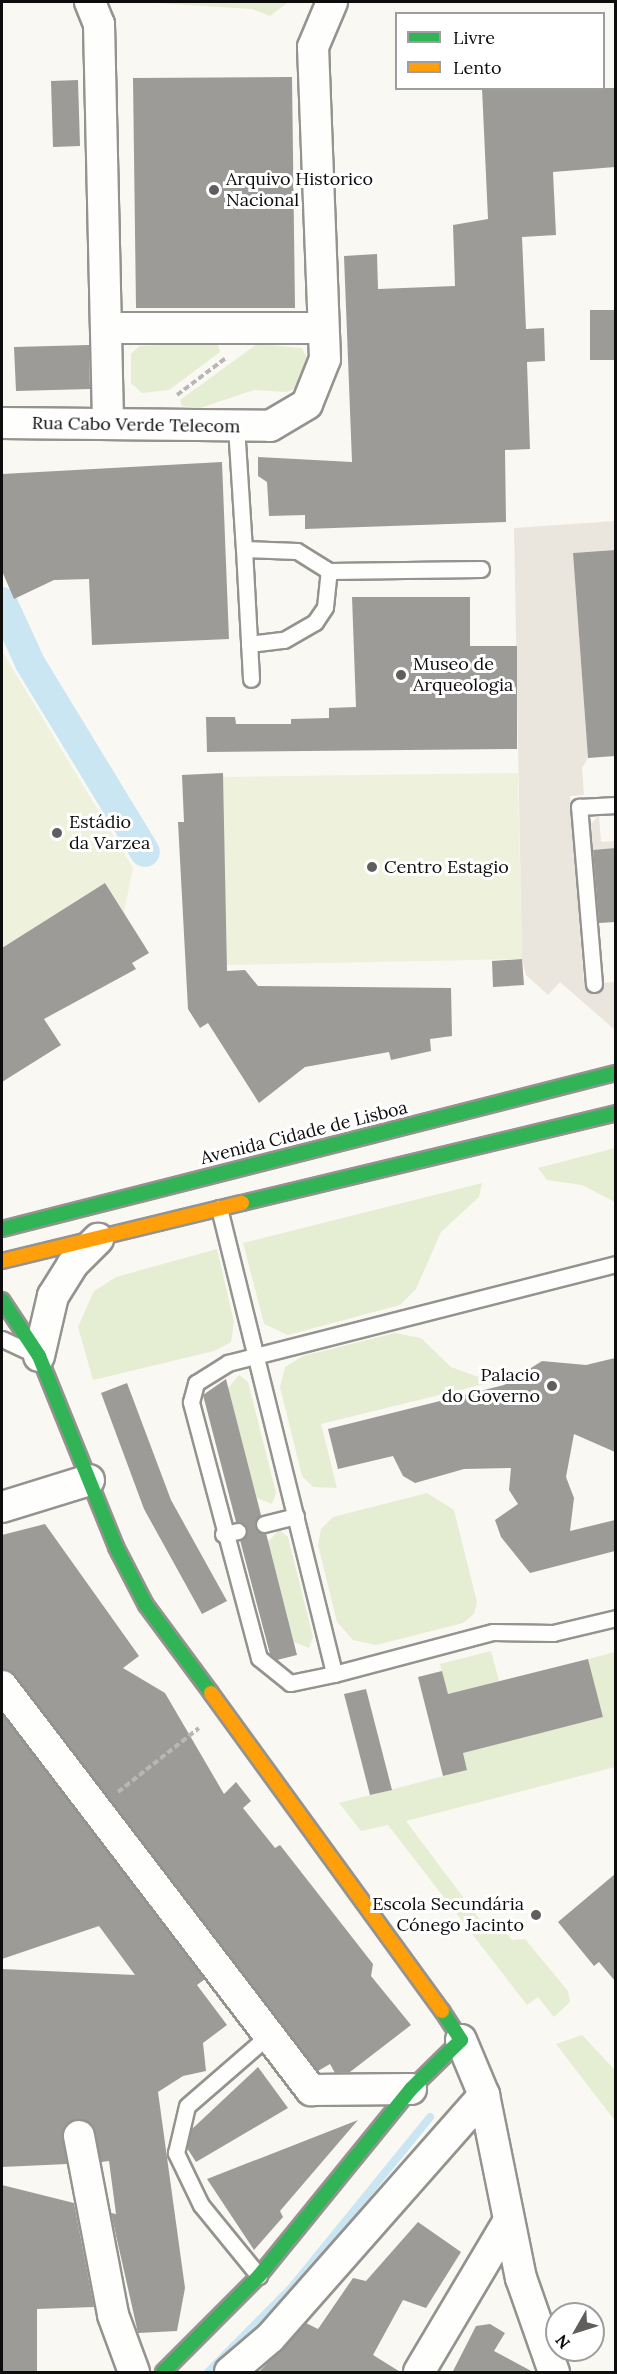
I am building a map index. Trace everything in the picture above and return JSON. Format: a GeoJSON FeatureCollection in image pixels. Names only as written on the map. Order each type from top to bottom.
{"type":"FeatureCollection","features":[{"type":"Feature","properties":{"kind":"street"},"geometry":{"type":"LineString","coordinates":[[90,2],[99,24],[108,424]]}},
{"type":"Feature","properties":{"kind":"street"},"geometry":{"type":"LineString","coordinates":[[106,328],[321,328],[312,47],[332,2]]}},
{"type":"Feature","properties":{"kind":"street","name":"Rua Cabo Verde Telecom"},"geometry":{"type":"LineString","coordinates":[[2,423],[270,426],[296,414],[316,391],[325,359],[321,328]]}},
{"type":"Feature","properties":{"kind":"street","name":"Avenida Cidade de Lisboa"},"geometry":{"type":"LineString","coordinates":[[2,1229],[615,1073]]}},
{"type":"Feature","properties":{"kind":"street"},"geometry":{"type":"LineString","coordinates":[[2,1261],[615,1113]]}},
{"type":"Feature","properties":{"kind":"street"},"geometry":{"type":"LineString","coordinates":[[39,1356],[53,1296],[98,1239]]}},
{"type":"Feature","properties":{"kind":"street"},"geometry":{"type":"LineString","coordinates":[[2,1300],[39,1356],[89,1479],[146,1605],[410,1962],[461,2040],[484,2095],[508,2222],[554,2373]]}},
{"type":"Feature","properties":{"kind":"street"},"geometry":{"type":"LineString","coordinates":[[2,1507],[89,1479]]}},
{"type":"Feature","properties":{"kind":"street"},"geometry":{"type":"LineString","coordinates":[[2,1686],[311,2090],[411,2089]]}},
{"type":"Feature","properties":{"kind":"street"},"geometry":{"type":"LineString","coordinates":[[163,2373],[259,2276],[411,2089],[461,2040]]}},
{"type":"Feature","properties":{"kind":"street"},"geometry":{"type":"LineString","coordinates":[[230,2373],[270,2338],[484,2095]]}},
{"type":"Feature","properties":{"kind":"street"},"geometry":{"type":"LineString","coordinates":[[79,2136],[113,2315],[134,2373]]}},
{"type":"Feature","properties":{"kind":"street"},"geometry":{"type":"LineString","coordinates":[[419,2373],[508,2222]]}},
{"type":"Feature","properties":{"kind":"lane"},"geometry":{"type":"LineString","coordinates":[[236,426],[252,679]]}},
{"type":"Feature","properties":{"kind":"lane"},"geometry":{"type":"LineString","coordinates":[[244,549],[297,551],[329,571],[481,569]]}},
{"type":"Feature","properties":{"kind":"lane"},"geometry":{"type":"LineString","coordinates":[[249,644],[284,640],[315,622],[325,607],[329,571]]}},
{"type":"Feature","properties":{"kind":"lane"},"geometry":{"type":"LineString","coordinates":[[594,984],[579,807],[615,805]]}},
{"type":"Feature","properties":{"kind":"lane"},"geometry":{"type":"LineString","coordinates":[[219,1208],[334,1674]]}},
{"type":"Feature","properties":{"kind":"lane"},"geometry":{"type":"LineString","coordinates":[[615,1264],[257,1356],[210,1371],[193,1390],[191,1402],[230,1533],[265,1668],[290,1683],[334,1674],[493,1632],[553,1633],[615,1618]]}},
{"type":"Feature","properties":{"kind":"lane"},"geometry":{"type":"LineString","coordinates":[[2,1339],[39,1356]]}},
{"type":"Feature","properties":{"kind":"lane"},"geometry":{"type":"LineString","coordinates":[[264,1524],[296,1516]]}},
{"type":"Feature","properties":{"kind":"lane"},"geometry":{"type":"LineString","coordinates":[[259,2276],[201,2205],[176,2153],[187,2106],[269,2035]]}},
{"type":"Feature","properties":{"kind":"path"},"geometry":{"type":"LineString","coordinates":[[174,397],[229,355]]}},
{"type":"Feature","properties":{"kind":"path"},"geometry":{"type":"LineString","coordinates":[[96,1809],[223,1709]]}},
{"type":"Feature","properties":{"kind":"green space"},"geometry":{"type":"Polygon","coordinates":[[[138,2],[287,3],[270,16],[252,9],[138,2]]]}},
{"type":"Feature","properties":{"kind":"green space"},"geometry":{"type":"Polygon","coordinates":[[[217,342],[220,352],[169,390],[142,393],[131,383],[131,354],[139,346],[217,342]]]}},
{"type":"Feature","properties":{"kind":"green space"},"geometry":{"type":"Polygon","coordinates":[[[257,344],[302,348],[311,366],[304,384],[287,392],[254,390],[200,408],[182,406],[180,400],[257,344]]]}},
{"type":"Feature","properties":{"kind":"green space","name":"Estádio da Varzea"},"geometry":{"type":"Polygon","coordinates":[[[2,651],[133,868],[124,912],[145,946],[2,1037],[2,651]]]}},
{"type":"Feature","properties":{"kind":"green space","name":"Centro Estagio"},"geometry":{"type":"Polygon","coordinates":[[[518,773],[522,959],[226,965],[223,777],[518,773]]]}},
{"type":"Feature","properties":{"kind":"green space"},"geometry":{"type":"Polygon","coordinates":[[[615,1148],[615,1202],[582,1185],[547,1180],[538,1168],[615,1148]]]}},
{"type":"Feature","properties":{"kind":"green space"},"geometry":{"type":"Polygon","coordinates":[[[482,1183],[479,1197],[441,1232],[416,1289],[400,1305],[288,1335],[264,1324],[243,1243],[482,1183]]]}},
{"type":"Feature","properties":{"kind":"green space"},"geometry":{"type":"Polygon","coordinates":[[[217,1249],[234,1322],[231,1342],[214,1351],[93,1380],[78,1327],[94,1291],[116,1277],[217,1249]]]}},
{"type":"Feature","properties":{"kind":"green space"},"geometry":{"type":"Polygon","coordinates":[[[395,1333],[421,1338],[451,1367],[492,1382],[321,1424],[337,1488],[313,1487],[302,1476],[280,1387],[285,1367],[303,1356],[395,1333]]]}},
{"type":"Feature","properties":{"kind":"green space"},"geometry":{"type":"Polygon","coordinates":[[[239,1375],[248,1382],[276,1493],[272,1504],[257,1498],[228,1388],[239,1375]]]}},
{"type":"Feature","properties":{"kind":"green space"},"geometry":{"type":"Polygon","coordinates":[[[427,1493],[454,1510],[477,1602],[474,1614],[463,1623],[376,1645],[353,1640],[337,1622],[318,1545],[321,1529],[333,1517],[427,1493]]]}},
{"type":"Feature","properties":{"kind":"green space"},"geometry":{"type":"Polygon","coordinates":[[[279,1530],[288,1537],[313,1637],[309,1648],[294,1642],[268,1542],[279,1530]]]}},
{"type":"Feature","properties":{"kind":"green space"},"geometry":{"type":"Polygon","coordinates":[[[491,1651],[499,1681],[485,1685],[500,1743],[603,1717],[588,1659],[615,1652],[615,1767],[406,1821],[486,1928],[496,1921],[512,1940],[525,1939],[568,1991],[570,2002],[554,2017],[538,1997],[527,2005],[388,1825],[361,1831],[339,1803],[467,1770],[440,1664],[491,1651]]]}},
{"type":"Feature","properties":{"kind":"green space"},"geometry":{"type":"Polygon","coordinates":[[[582,2035],[615,2070],[615,2121],[556,2044],[582,2035]]]}},
{"type":"Feature","properties":{"kind":"shaded area"},"geometry":{"type":"Polygon","coordinates":[[[615,521],[615,550],[573,553],[588,758],[582,768],[584,795],[570,796],[584,984],[615,982],[615,1030],[560,982],[548,995],[526,975],[522,959],[514,528],[615,521]]]}},
{"type":"Feature","properties":{"kind":"shaded area"},"geometry":{"type":"Polygon","coordinates":[[[599,815],[601,842],[615,841],[615,848],[593,850],[591,824],[599,815]]]}},
{"type":"Feature","properties":{"kind":"building","name":"Arquivo Historico Nacional"},"geometry":{"type":"Polygon","coordinates":[[[292,77],[295,308],[136,308],[133,78],[292,77]]]}},
{"type":"Feature","properties":{"kind":"building"},"geometry":{"type":"Polygon","coordinates":[[[78,80],[80,146],[53,147],[51,81],[78,80]]]}},
{"type":"Feature","properties":{"kind":"building"},"geometry":{"type":"Polygon","coordinates":[[[605,88],[615,88],[615,167],[553,172],[556,235],[522,237],[526,329],[544,328],[545,361],[527,362],[530,449],[505,450],[506,522],[305,529],[305,515],[269,516],[267,482],[258,476],[258,457],[352,462],[344,256],[377,254],[378,289],[455,286],[453,225],[488,219],[482,90],[605,90],[605,88]]]}},
{"type":"Feature","properties":{"kind":"building"},"geometry":{"type":"Polygon","coordinates":[[[590,310],[615,310],[615,360],[590,360],[590,310]]]}},
{"type":"Feature","properties":{"kind":"building"},"geometry":{"type":"Polygon","coordinates":[[[89,345],[90,389],[16,391],[14,347],[89,345]]]}},
{"type":"Feature","properties":{"kind":"building"},"geometry":{"type":"Polygon","coordinates":[[[222,462],[229,639],[92,645],[89,579],[54,580],[14,599],[2,571],[2,474],[222,462]]]}},
{"type":"Feature","properties":{"kind":"building"},"geometry":{"type":"Polygon","coordinates":[[[615,550],[615,756],[588,758],[573,553],[615,550]]]}},
{"type":"Feature","properties":{"kind":"building"},"geometry":{"type":"Polygon","coordinates":[[[352,597],[470,597],[470,646],[517,646],[517,749],[207,752],[206,717],[235,717],[236,724],[291,724],[291,719],[329,718],[329,708],[356,707],[352,597]]]}},
{"type":"Feature","properties":{"kind":"building"},"geometry":{"type":"Polygon","coordinates":[[[223,773],[227,971],[245,970],[258,986],[451,988],[452,1036],[430,1039],[431,1051],[391,1060],[389,1052],[305,1067],[259,1103],[208,1023],[200,1028],[188,1009],[178,822],[184,822],[182,775],[223,773]]]}},
{"type":"Feature","properties":{"kind":"building"},"geometry":{"type":"Polygon","coordinates":[[[615,848],[615,922],[599,923],[593,850],[615,848]]]}},
{"type":"Feature","properties":{"kind":"building"},"geometry":{"type":"Polygon","coordinates":[[[105,883],[149,953],[132,963],[136,969],[44,1019],[61,1045],[2,1082],[2,948],[105,883]]]}},
{"type":"Feature","properties":{"kind":"building"},"geometry":{"type":"Polygon","coordinates":[[[522,959],[524,985],[493,987],[492,961],[522,959]]]}},
{"type":"Feature","properties":{"kind":"building"},"geometry":{"type":"Polygon","coordinates":[[[615,1358],[615,1452],[574,1434],[566,1477],[574,1498],[570,1531],[615,1520],[615,1551],[530,1573],[501,1537],[495,1520],[518,1504],[509,1490],[511,1468],[464,1469],[415,1483],[403,1476],[393,1456],[338,1469],[328,1429],[504,1385],[542,1361],[586,1365],[615,1358]]]}},
{"type":"Feature","properties":{"kind":"building"},"geometry":{"type":"Polygon","coordinates":[[[226,1379],[261,1515],[255,1527],[266,1533],[297,1655],[277,1660],[270,1654],[240,1540],[247,1529],[236,1522],[203,1395],[226,1379]]]}},
{"type":"Feature","properties":{"kind":"building"},"geometry":{"type":"Polygon","coordinates":[[[127,1383],[171,1500],[227,1601],[202,1614],[144,1509],[101,1393],[127,1383]]]}},
{"type":"Feature","properties":{"kind":"building"},"geometry":{"type":"Polygon","coordinates":[[[45,1524],[139,1656],[123,1668],[165,1693],[224,1794],[236,1782],[251,1801],[243,1808],[275,1848],[280,1845],[373,1964],[371,1976],[411,2025],[350,2072],[335,2073],[330,2064],[318,2071],[16,1676],[2,1669],[2,1535],[45,1524]]]}},
{"type":"Feature","properties":{"kind":"building"},"geometry":{"type":"Polygon","coordinates":[[[588,1659],[603,1717],[463,1753],[467,1770],[443,1776],[418,1677],[442,1671],[448,1694],[588,1659]]]}},
{"type":"Feature","properties":{"kind":"building"},"geometry":{"type":"Polygon","coordinates":[[[366,1689],[392,1790],[370,1795],[344,1694],[366,1689]]]}},
{"type":"Feature","properties":{"kind":"building"},"geometry":{"type":"Polygon","coordinates":[[[2,1714],[205,1979],[197,1985],[227,2025],[203,2043],[206,2071],[183,2076],[158,2092],[185,2288],[177,2331],[138,2333],[111,2213],[116,2214],[109,2161],[101,2162],[92,2124],[75,2119],[63,2130],[67,2164],[2,2167],[2,1969],[135,1975],[99,1926],[2,1959],[2,1714]]]}},
{"type":"Feature","properties":{"kind":"building"},"geometry":{"type":"Polygon","coordinates":[[[615,1874],[615,1981],[599,1962],[594,1966],[558,1922],[615,1874]]]}},
{"type":"Feature","properties":{"kind":"building"},"geometry":{"type":"Polygon","coordinates":[[[258,2067],[288,2108],[196,2162],[187,2148],[192,2129],[258,2067]]]}},
{"type":"Feature","properties":{"kind":"building"},"geometry":{"type":"Polygon","coordinates":[[[358,2120],[280,2211],[283,2217],[254,2250],[207,2179],[358,2120]]]}},
{"type":"Feature","properties":{"kind":"building"},"geometry":{"type":"Polygon","coordinates":[[[2,2185],[74,2203],[94,2307],[37,2309],[37,2373],[2,2373],[2,2185]]]}},
{"type":"Feature","properties":{"kind":"building"},"geometry":{"type":"Polygon","coordinates":[[[418,2222],[461,2252],[426,2308],[403,2300],[373,2355],[402,2373],[258,2373],[306,2323],[318,2329],[353,2278],[366,2281],[418,2222]]]}},
{"type":"Feature","properties":{"kind":"building"},"geometry":{"type":"Polygon","coordinates":[[[490,2324],[505,2333],[494,2351],[535,2373],[452,2373],[476,2326],[490,2324]]]}},
{"type":"Feature","properties":{"kind":"waterway"},"geometry":{"type":"LineString","coordinates":[[2,602],[30,663],[145,852]]}},
{"type":"Feature","properties":{"kind":"waterway"},"geometry":{"type":"LineString","coordinates":[[208,2372],[292,2287],[430,2117]]}},
{"type":"Feature","properties":{"kind":"traffic: fast"},"geometry":{"type":"LineString","coordinates":[[2,1229],[616,1073]]}},
{"type":"Feature","properties":{"kind":"traffic: fast"},"geometry":{"type":"LineString","coordinates":[[242,1203],[616,1113]]}},
{"type":"Feature","properties":{"kind":"traffic: fast"},"geometry":{"type":"LineString","coordinates":[[2,1300],[39,1356],[116,1547],[146,1605],[211,1693]]}},
{"type":"Feature","properties":{"kind":"traffic: fast"},"geometry":{"type":"LineString","coordinates":[[163,2372],[259,2276],[411,2089],[461,2040],[442,2011]]}},
{"type":"Feature","properties":{"kind":"traffic: slow"},"geometry":{"type":"LineString","coordinates":[[2,1261],[242,1203]]}},
{"type":"Feature","properties":{"kind":"traffic: slow"},"geometry":{"type":"LineString","coordinates":[[211,1693],[442,2011]]}},
{"type":"Feature","properties":{"kind":"place","name":"Arquivo Historico Nacional"},"geometry":{"type":"Point","coordinates":[214,190]}},
{"type":"Feature","properties":{"kind":"place","name":"Museo de Arqueologia"},"geometry":{"type":"Point","coordinates":[401,675]}},
{"type":"Feature","properties":{"kind":"place","name":"Estádio da Varzea"},"geometry":{"type":"Point","coordinates":[57,833]}},
{"type":"Feature","properties":{"kind":"place","name":"Centro Estagio"},"geometry":{"type":"Point","coordinates":[372,867]}},
{"type":"Feature","properties":{"kind":"place","name":"Palacio do Governo"},"geometry":{"type":"Point","coordinates":[552,1386]}},
{"type":"Feature","properties":{"kind":"place","name":"Escola Secundária Cónego Jacinto"},"geometry":{"type":"Point","coordinates":[536,1915]}}]}
